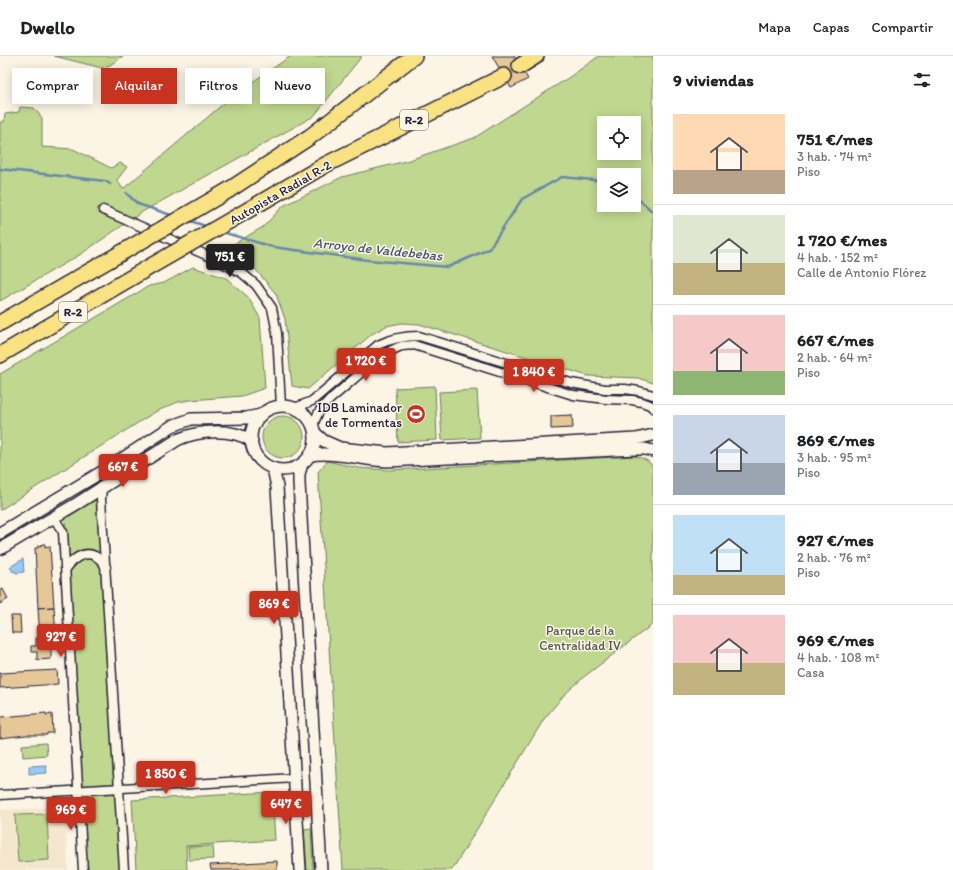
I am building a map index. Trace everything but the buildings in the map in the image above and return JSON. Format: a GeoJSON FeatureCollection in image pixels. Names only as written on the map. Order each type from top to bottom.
{"type":"FeatureCollection","features":[{"type":"Feature","properties":{"kind":"highway","name":"Autopista Radial R-2"},"geometry":{"type":"LineString","coordinates":[[0,323],[229,190],[311,136],[414,56]]}},
{"type":"Feature","properties":{"kind":"highway"},"geometry":{"type":"LineString","coordinates":[[520,66],[536,56]]}},
{"type":"Feature","properties":{"kind":"highway","name":"Autopista Radial R-2"},"geometry":{"type":"LineString","coordinates":[[0,355],[325,165],[504,76]]}},
{"type":"Feature","properties":{"kind":"street"},"geometry":{"type":"LineString","coordinates":[[104,210],[213,258],[242,273],[256,286],[272,308],[277,333],[281,406]]}},
{"type":"Feature","properties":{"kind":"street"},"geometry":{"type":"LineString","coordinates":[[295,408],[312,401],[378,345],[386,341],[406,336],[419,336],[571,383],[605,389],[639,391],[653,395]]}},
{"type":"Feature","properties":{"kind":"street"},"geometry":{"type":"LineString","coordinates":[[653,408],[650,405],[637,401],[573,395],[414,345],[400,346],[387,353],[364,371],[320,410],[316,417],[314,430],[315,443],[310,455],[302,464],[283,470],[273,468],[258,458],[252,441],[254,425],[261,415],[267,410],[281,406],[295,408],[302,412],[309,419],[314,430],[324,441],[340,448],[387,452],[636,439],[653,435]]}},
{"type":"Feature","properties":{"kind":"street"},"geometry":{"type":"LineString","coordinates":[[0,533],[105,470],[172,426],[192,419],[246,418],[261,415]]}},
{"type":"Feature","properties":{"kind":"street"},"geometry":{"type":"LineString","coordinates":[[0,549],[102,488],[177,440],[186,436],[203,433],[230,433],[242,436],[252,441]]}},
{"type":"Feature","properties":{"kind":"street"},"geometry":{"type":"LineString","coordinates":[[310,455],[328,454],[387,461],[636,449],[653,451]]}},
{"type":"Feature","properties":{"kind":"street"},"geometry":{"type":"LineString","coordinates":[[302,464],[299,474],[299,483],[321,870]]}},
{"type":"Feature","properties":{"kind":"street"},"geometry":{"type":"LineString","coordinates":[[273,468],[277,487],[300,870]]}},
{"type":"Feature","properties":{"kind":"street"},"geometry":{"type":"LineString","coordinates":[[102,488],[101,499],[124,870]]}},
{"type":"Feature","properties":{"kind":"street"},"geometry":{"type":"LineString","coordinates":[[51,519],[56,521],[63,532],[83,870]]}},
{"type":"Feature","properties":{"kind":"street"},"geometry":{"type":"LineString","coordinates":[[66,569],[71,561],[80,556],[88,555],[95,556],[106,567]]}},
{"type":"Feature","properties":{"kind":"street"},"geometry":{"type":"LineString","coordinates":[[0,795],[295,778]]}},
{"type":"Feature","properties":{"kind":"shaded area"},"geometry":{"type":"Polygon","coordinates":[[[65,807],[68,870],[0,870],[0,810],[65,807]]]}},
{"type":"Feature","properties":{"kind":"green space"},"geometry":{"type":"Polygon","coordinates":[[[54,56],[123,56],[110,65],[102,68],[54,56]]]}},
{"type":"Feature","properties":{"kind":"green space"},"geometry":{"type":"Polygon","coordinates":[[[291,56],[362,56],[325,102],[325,68],[273,68],[291,56]]]}},
{"type":"Feature","properties":{"kind":"green space"},"geometry":{"type":"Polygon","coordinates":[[[599,56],[653,56],[653,383],[638,378],[588,376],[419,324],[402,323],[386,326],[372,334],[308,389],[292,386],[285,319],[276,294],[257,271],[241,256],[222,251],[263,227],[283,206],[342,177],[406,161],[474,138],[571,76],[599,56]]]}},
{"type":"Feature","properties":{"kind":"green space"},"geometry":{"type":"Polygon","coordinates":[[[260,77],[260,104],[324,104],[314,116],[142,212],[81,254],[0,301],[0,122],[4,122],[5,114],[19,112],[20,107],[34,108],[42,118],[42,147],[73,149],[111,168],[120,163],[127,167],[117,180],[123,189],[223,104],[252,104],[252,82],[260,77]]]}},
{"type":"Feature","properties":{"kind":"green space"},"geometry":{"type":"Polygon","coordinates":[[[193,267],[226,278],[248,297],[260,318],[265,388],[242,396],[178,402],[155,412],[0,510],[0,374],[149,286],[164,283],[193,267]]]}},
{"type":"Feature","properties":{"kind":"green space","name":"IDB Laminador de Tormentas"},"geometry":{"type":"Polygon","coordinates":[[[435,386],[437,440],[398,442],[395,388],[435,386]]]}},
{"type":"Feature","properties":{"kind":"green space","name":"IDB Laminador de Tormentas"},"geometry":{"type":"Polygon","coordinates":[[[477,390],[480,438],[442,440],[439,392],[477,390]]]}},
{"type":"Feature","properties":{"kind":"green space"},"geometry":{"type":"Polygon","coordinates":[[[283,416],[298,422],[304,437],[298,452],[283,458],[268,452],[262,437],[268,422],[283,416]]]}},
{"type":"Feature","properties":{"kind":"green space","name":"Parque de la Centralidad IV"},"geometry":{"type":"Polygon","coordinates":[[[634,456],[648,461],[653,468],[653,624],[585,676],[564,695],[544,719],[452,870],[343,870],[318,472],[327,461],[359,468],[389,470],[634,456]]]}},
{"type":"Feature","properties":{"kind":"green space"},"geometry":{"type":"Polygon","coordinates":[[[97,499],[120,870],[86,870],[65,519],[97,499]]]}},
{"type":"Feature","properties":{"kind":"green space"},"geometry":{"type":"Polygon","coordinates":[[[46,743],[47,755],[23,757],[22,745],[46,743]]]}},
{"type":"Feature","properties":{"kind":"green space"},"geometry":{"type":"Polygon","coordinates":[[[272,792],[275,840],[186,846],[187,870],[136,870],[132,800],[272,792]]]}},
{"type":"Feature","properties":{"kind":"green space"},"geometry":{"type":"Polygon","coordinates":[[[47,814],[49,860],[18,862],[15,815],[47,814]]]}},
{"type":"Feature","properties":{"kind":"green space"},"geometry":{"type":"Polygon","coordinates":[[[311,828],[313,870],[307,870],[304,829],[311,828]]]}},
{"type":"Feature","properties":{"kind":"green space"},"geometry":{"type":"Polygon","coordinates":[[[213,846],[214,859],[189,860],[188,847],[213,846]]]}},
{"type":"Feature","properties":{"kind":"water"},"geometry":{"type":"Polygon","coordinates":[[[23,559],[24,572],[13,572],[10,567],[23,559]]]}},
{"type":"Feature","properties":{"kind":"water"},"geometry":{"type":"Polygon","coordinates":[[[46,765],[47,773],[29,774],[29,766],[46,765]]]}},
{"type":"Feature","properties":{"kind":"waterway","name":"Arroyo de Valdebebas"},"geometry":{"type":"LineString","coordinates":[[0,169],[105,181],[110,184]]}},
{"type":"Feature","properties":{"kind":"waterway","name":"Arroyo de Valdebebas"},"geometry":{"type":"LineString","coordinates":[[222,232],[273,247],[368,260],[448,267],[489,249],[522,199],[562,177],[597,180]]}},
{"type":"Feature","properties":{"kind":"waterway","name":"Arroyo de Valdebebas"},"geometry":{"type":"LineString","coordinates":[[126,193],[138,204],[174,216]]}},
{"type":"Feature","properties":{"kind":"waterway","name":"Arroyo de Valdebebas"},"geometry":{"type":"LineString","coordinates":[[641,201],[653,212]]}},
{"type":"Feature","properties":{"kind":"waterway","name":"Arroyo de Valdebebas"},"geometry":{"type":"LineString","coordinates":[[188,220],[208,227]]}},
{"type":"Feature","properties":{"kind":"place","name":"IDB Laminador de Tormentas"},"geometry":{"type":"Point","coordinates":[416,414]}}]}
